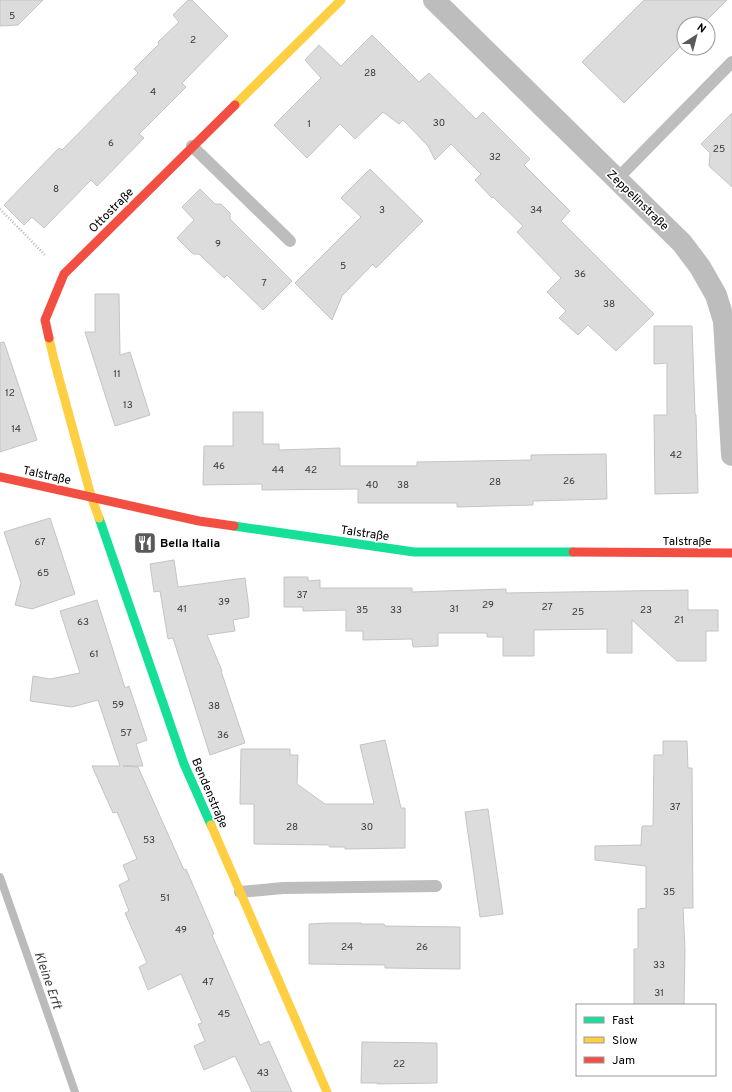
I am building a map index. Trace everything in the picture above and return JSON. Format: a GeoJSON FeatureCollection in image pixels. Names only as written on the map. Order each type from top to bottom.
{"type":"FeatureCollection","features":[{"type":"Feature","properties":{"kind":"street","name":"Ottostraße"},"geometry":{"type":"LineString","coordinates":[[91,496],[54,360],[45,320],[64,274],[341,0]]}},
{"type":"Feature","properties":{"kind":"street","name":"Zeppelinstraße"},"geometry":{"type":"LineString","coordinates":[[434,0],[682,243],[700,267],[716,296],[724,321],[732,455]]}},
{"type":"Feature","properties":{"kind":"street","name":"Talstraße"},"geometry":{"type":"LineString","coordinates":[[0,477],[199,521],[414,552],[732,553]]}},
{"type":"Feature","properties":{"kind":"street","name":"Bendenstraße"},"geometry":{"type":"LineString","coordinates":[[91,496],[184,764],[327,1092]]}},
{"type":"Feature","properties":{"kind":"lane"},"geometry":{"type":"LineString","coordinates":[[617,179],[732,62]]}},
{"type":"Feature","properties":{"kind":"lane"},"geometry":{"type":"LineString","coordinates":[[192,146],[290,241]]}},
{"type":"Feature","properties":{"kind":"lane"},"geometry":{"type":"LineString","coordinates":[[240,892],[283,888],[436,886]]}},
{"type":"Feature","properties":{"kind":"path"},"geometry":{"type":"LineString","coordinates":[[0,209],[64,274]]}},
{"type":"Feature","properties":{"kind":"building"},"geometry":{"type":"Polygon","coordinates":[[[0,0],[43,0],[18,25],[0,26],[0,0]]]}},
{"type":"Feature","properties":{"kind":"building"},"geometry":{"type":"Polygon","coordinates":[[[188,0],[192,0],[228,36],[182,83],[186,87],[139,134],[144,138],[97,186],[91,180],[44,228],[32,217],[24,225],[4,205],[59,148],[62,150],[138,73],[134,69],[159,44],[158,42],[179,22],[173,15],[188,0]]]}},
{"type":"Feature","properties":{"kind":"building"},"geometry":{"type":"Polygon","coordinates":[[[644,0],[727,0],[711,16],[676,16],[676,51],[624,103],[582,62],[644,0]]]}},
{"type":"Feature","properties":{"kind":"building"},"geometry":{"type":"Polygon","coordinates":[[[372,35],[419,82],[429,73],[476,119],[483,112],[530,159],[524,165],[570,211],[561,221],[654,314],[616,351],[588,325],[578,335],[559,318],[566,311],[547,292],[561,278],[517,232],[523,226],[493,197],[492,198],[475,180],[481,174],[451,144],[435,160],[428,146],[403,120],[399,124],[383,112],[355,139],[340,124],[307,158],[274,125],[321,78],[305,60],[319,45],[341,66],[372,35]]]}},
{"type":"Feature","properties":{"kind":"building"},"geometry":{"type":"Polygon","coordinates":[[[732,113],[732,187],[709,166],[710,153],[701,144],[732,113]]]}},
{"type":"Feature","properties":{"kind":"building"},"geometry":{"type":"Polygon","coordinates":[[[370,169],[423,221],[376,268],[373,264],[342,296],[332,320],[295,283],[361,217],[341,198],[370,169]]]}},
{"type":"Feature","properties":{"kind":"building"},"geometry":{"type":"Polygon","coordinates":[[[200,189],[215,204],[221,204],[230,213],[230,219],[292,281],[263,310],[227,275],[224,278],[199,254],[193,254],[177,238],[194,220],[182,207],[200,189]]]}},
{"type":"Feature","properties":{"kind":"building"},"geometry":{"type":"Polygon","coordinates":[[[95,294],[119,294],[120,355],[130,352],[150,415],[115,426],[85,332],[95,332],[95,294]]]}},
{"type":"Feature","properties":{"kind":"building"},"geometry":{"type":"Polygon","coordinates":[[[654,326],[692,326],[698,493],[655,494],[654,415],[667,415],[667,363],[654,364],[654,326]]]}},
{"type":"Feature","properties":{"kind":"building"},"geometry":{"type":"Polygon","coordinates":[[[4,342],[37,440],[0,452],[0,343],[4,342]]]}},
{"type":"Feature","properties":{"kind":"building"},"geometry":{"type":"Polygon","coordinates":[[[233,412],[263,412],[263,444],[279,444],[279,450],[340,448],[340,466],[417,466],[417,462],[531,460],[531,455],[606,454],[607,499],[533,501],[533,505],[457,507],[457,503],[358,503],[358,489],[262,490],[262,484],[203,485],[204,446],[233,446],[233,412]]]}},
{"type":"Feature","properties":{"kind":"building"},"geometry":{"type":"Polygon","coordinates":[[[50,518],[75,594],[32,609],[15,605],[21,583],[4,532],[50,518]]]}},
{"type":"Feature","properties":{"kind":"building"},"geometry":{"type":"Polygon","coordinates":[[[174,560],[178,587],[245,578],[249,617],[233,620],[235,631],[207,635],[222,671],[245,743],[210,755],[173,638],[168,639],[160,591],[154,592],[150,564],[174,560]]]}},
{"type":"Feature","properties":{"kind":"building"},"geometry":{"type":"Polygon","coordinates":[[[284,577],[308,577],[308,581],[320,580],[320,588],[412,588],[412,592],[506,589],[506,593],[688,590],[688,610],[718,610],[718,631],[706,631],[706,661],[677,661],[632,620],[632,653],[607,653],[607,629],[534,630],[534,656],[503,656],[503,637],[487,637],[487,633],[438,633],[438,646],[413,647],[412,639],[363,640],[363,631],[346,631],[346,610],[303,611],[303,607],[284,607],[284,577]]]}},
{"type":"Feature","properties":{"kind":"building"},"geometry":{"type":"Polygon","coordinates":[[[97,600],[125,688],[129,686],[147,740],[136,744],[143,766],[123,766],[138,767],[184,870],[186,869],[214,934],[212,935],[260,1045],[269,1041],[292,1092],[252,1092],[235,1056],[204,1070],[194,1046],[205,1041],[198,1024],[202,1023],[181,974],[148,990],[139,967],[147,963],[125,913],[129,911],[119,885],[129,880],[123,865],[137,859],[117,812],[113,813],[92,766],[120,766],[98,700],[72,707],[30,701],[33,676],[50,679],[80,673],[60,611],[97,600]]]}},
{"type":"Feature","properties":{"kind":"building"},"geometry":{"type":"Polygon","coordinates":[[[385,740],[401,808],[405,808],[405,848],[345,849],[345,847],[330,847],[329,845],[254,844],[254,804],[240,804],[241,749],[290,749],[290,755],[298,755],[297,784],[325,804],[374,804],[360,745],[385,740]]]}},
{"type":"Feature","properties":{"kind":"building"},"geometry":{"type":"Polygon","coordinates":[[[663,741],[687,741],[688,768],[692,768],[693,908],[683,908],[685,949],[684,1004],[634,1004],[634,949],[638,949],[638,909],[646,908],[646,866],[595,860],[595,846],[641,845],[642,826],[653,826],[654,755],[663,755],[663,741]]]}},
{"type":"Feature","properties":{"kind":"building"},"geometry":{"type":"Polygon","coordinates":[[[488,809],[503,914],[480,917],[465,812],[488,809]]]}},
{"type":"Feature","properties":{"kind":"building"},"geometry":{"type":"Polygon","coordinates":[[[309,924],[384,924],[385,926],[460,927],[460,969],[385,968],[385,965],[309,964],[309,924]]]}},
{"type":"Feature","properties":{"kind":"building"},"geometry":{"type":"Polygon","coordinates":[[[362,1042],[437,1043],[437,1083],[361,1083],[362,1042]]]}},
{"type":"Feature","properties":{"kind":"waterway","name":"Kleine Erft"},"geometry":{"type":"LineString","coordinates":[[0,877],[75,1092]]}},
{"type":"Feature","properties":{"kind":"traffic: fast"},"geometry":{"type":"LineString","coordinates":[[99,518],[184,764],[211,825]]}},
{"type":"Feature","properties":{"kind":"traffic: fast"},"geometry":{"type":"LineString","coordinates":[[234,526],[414,552],[573,552]]}},
{"type":"Feature","properties":{"kind":"traffic: slow"},"geometry":{"type":"LineString","coordinates":[[235,105],[341,0]]}},
{"type":"Feature","properties":{"kind":"traffic: slow"},"geometry":{"type":"LineString","coordinates":[[49,338],[91,496],[99,518]]}},
{"type":"Feature","properties":{"kind":"traffic: slow"},"geometry":{"type":"LineString","coordinates":[[211,825],[327,1092]]}},
{"type":"Feature","properties":{"kind":"traffic: jam"},"geometry":{"type":"LineString","coordinates":[[49,338],[45,320],[64,274],[235,105]]}},
{"type":"Feature","properties":{"kind":"traffic: jam"},"geometry":{"type":"LineString","coordinates":[[0,477],[199,521],[234,526]]}},
{"type":"Feature","properties":{"kind":"traffic: jam"},"geometry":{"type":"LineString","coordinates":[[573,552],[732,553]]}},
{"type":"Feature","properties":{"kind":"place","name":"Bella Italia"},"geometry":{"type":"Point","coordinates":[145,543]}}]}
